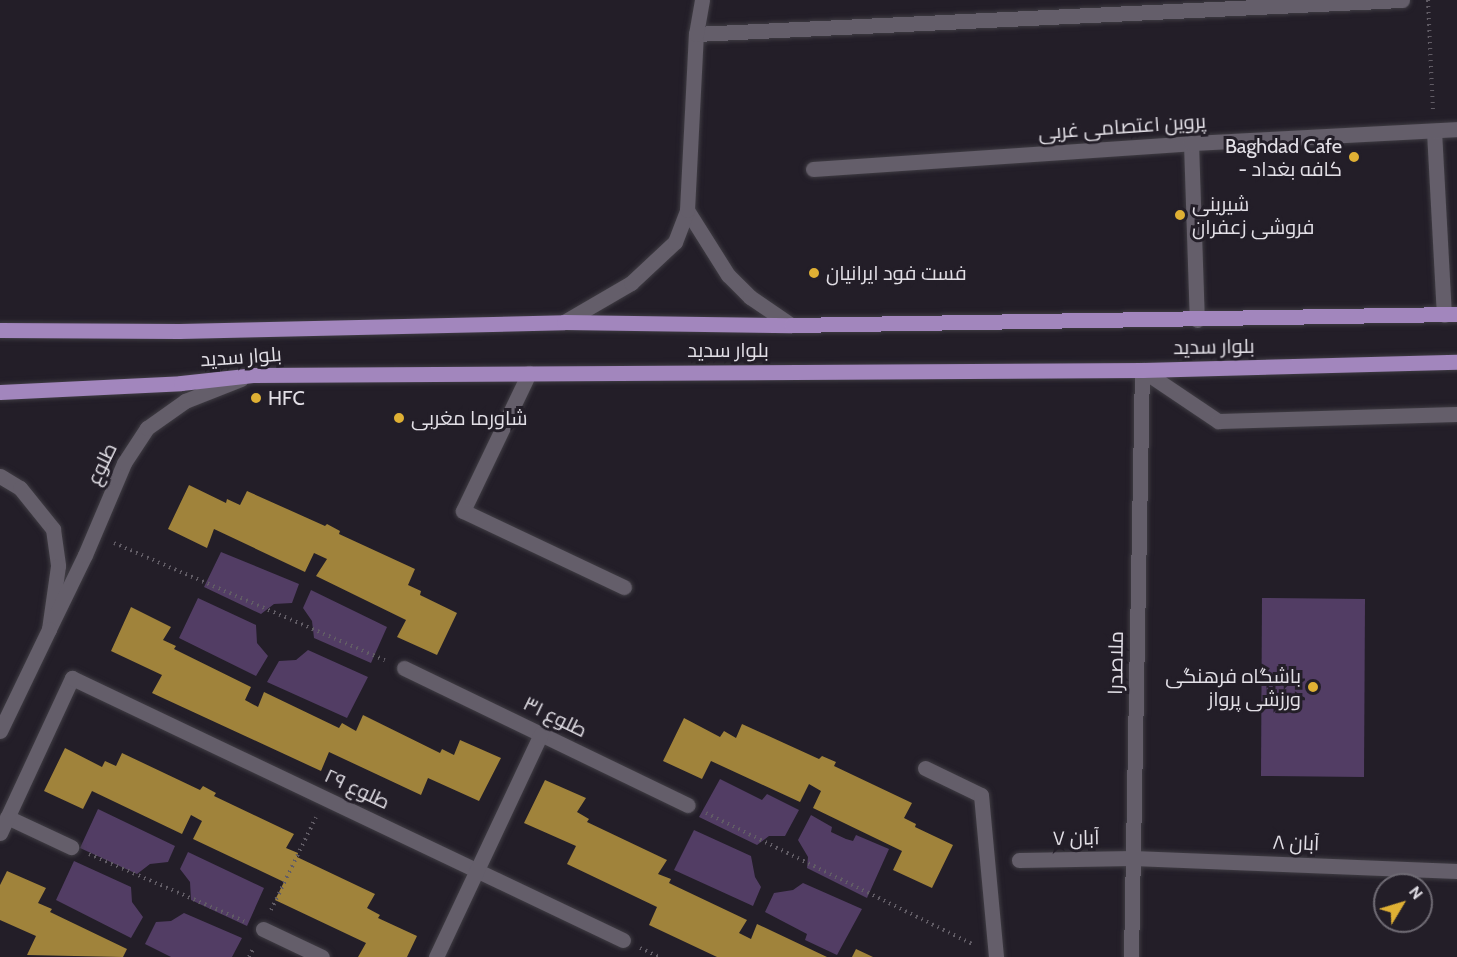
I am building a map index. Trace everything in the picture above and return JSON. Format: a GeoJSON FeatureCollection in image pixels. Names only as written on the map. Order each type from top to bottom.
{"type":"FeatureCollection","features":[{"type":"Feature","properties":{"kind":"main road","name":"بلوار سدید"},"geometry":{"type":"LineString","coordinates":[[0,330],[179,331],[564,322],[791,325],[1451,315]]}},
{"type":"Feature","properties":{"kind":"main road","name":"بلوار سدید"},"geometry":{"type":"LineString","coordinates":[[0,392],[181,383],[253,375],[1142,370],[1457,362]]}},
{"type":"Feature","properties":{"kind":"street"},"geometry":{"type":"LineString","coordinates":[[564,322],[632,283],[675,242],[687,210],[696,34],[702,0]]}},
{"type":"Feature","properties":{"kind":"street"},"geometry":{"type":"LineString","coordinates":[[696,34],[1159,6],[1402,0]]}},
{"type":"Feature","properties":{"kind":"street","name":"پروین اعتصامی غربی"},"geometry":{"type":"LineString","coordinates":[[813,169],[1191,143],[1457,129]]}},
{"type":"Feature","properties":{"kind":"street"},"geometry":{"type":"LineString","coordinates":[[1434,131],[1451,315]]}},
{"type":"Feature","properties":{"kind":"street"},"geometry":{"type":"LineString","coordinates":[[1191,143],[1197,320]]}},
{"type":"Feature","properties":{"kind":"street"},"geometry":{"type":"LineString","coordinates":[[687,210],[728,275],[750,297],[791,325]]}},
{"type":"Feature","properties":{"kind":"street"},"geometry":{"type":"LineString","coordinates":[[1142,370],[1218,421],[1457,414]]}},
{"type":"Feature","properties":{"kind":"street","name":"ملاصدرا"},"geometry":{"type":"LineString","coordinates":[[1131,957],[1142,370]]}},
{"type":"Feature","properties":{"kind":"street"},"geometry":{"type":"LineString","coordinates":[[529,373],[463,511],[624,587]]}},
{"type":"Feature","properties":{"kind":"street","name":"طلوع"},"geometry":{"type":"LineString","coordinates":[[0,731],[94,534],[124,463],[147,428],[185,401],[253,375]]}},
{"type":"Feature","properties":{"kind":"street","name":"طلوع"},"geometry":{"type":"LineString","coordinates":[[0,476],[20,488],[53,529],[58,566],[49,629]]}},
{"type":"Feature","properties":{"kind":"street","name":"طلوع ۳۱"},"geometry":{"type":"LineString","coordinates":[[404,668],[688,805]]}},
{"type":"Feature","properties":{"kind":"street","name":"طلوع ۲۹"},"geometry":{"type":"LineString","coordinates":[[8,817],[72,678],[623,940]]}},
{"type":"Feature","properties":{"kind":"street"},"geometry":{"type":"LineString","coordinates":[[436,957],[541,734]]}},
{"type":"Feature","properties":{"kind":"street"},"geometry":{"type":"LineString","coordinates":[[925,768],[981,795],[996,957]]}},
{"type":"Feature","properties":{"kind":"street"},"geometry":{"type":"LineString","coordinates":[[0,833],[8,817],[71,847]]}},
{"type":"Feature","properties":{"kind":"street","name":"آبان ۷"},"geometry":{"type":"LineString","coordinates":[[1019,860],[1133,858]]}},
{"type":"Feature","properties":{"kind":"street","name":"آبان ۸"},"geometry":{"type":"LineString","coordinates":[[1133,858],[1457,871]]}},
{"type":"Feature","properties":{"kind":"street"},"geometry":{"type":"LineString","coordinates":[[263,929],[322,957]]}},
{"type":"Feature","properties":{"kind":"path"},"geometry":{"type":"LineString","coordinates":[[1428,0],[1434,131]]}},
{"type":"Feature","properties":{"kind":"path"},"geometry":{"type":"LineString","coordinates":[[94,534],[404,668]]}},
{"type":"Feature","properties":{"kind":"path"},"geometry":{"type":"LineString","coordinates":[[249,957],[326,798]]}},
{"type":"Feature","properties":{"kind":"path"},"geometry":{"type":"LineString","coordinates":[[688,805],[996,957]]}},
{"type":"Feature","properties":{"kind":"path"},"geometry":{"type":"LineString","coordinates":[[71,847],[263,929]]}},
{"type":"Feature","properties":{"kind":"shaded area"},"geometry":{"type":"Polygon","coordinates":[[[221,552],[299,584],[292,603],[274,604],[261,614],[204,587],[221,552]]]}},
{"type":"Feature","properties":{"kind":"shaded area"},"geometry":{"type":"Polygon","coordinates":[[[311,590],[387,627],[371,663],[314,638],[312,621],[303,608],[311,590]]]}},
{"type":"Feature","properties":{"kind":"shaded area"},"geometry":{"type":"Polygon","coordinates":[[[198,598],[256,625],[257,643],[268,656],[256,676],[179,638],[198,598]]]}},
{"type":"Feature","properties":{"kind":"shaded area","name":"باشگاه فرهنگی ورزشی پرواز"},"geometry":{"type":"Polygon","coordinates":[[[1262,598],[1365,599],[1364,777],[1261,776],[1262,598]]]}},
{"type":"Feature","properties":{"kind":"shaded area"},"geometry":{"type":"Polygon","coordinates":[[[308,650],[368,677],[347,718],[267,682],[279,661],[296,660],[308,650]]]}},
{"type":"Feature","properties":{"kind":"shaded area"},"geometry":{"type":"Polygon","coordinates":[[[720,779],[762,800],[767,794],[799,810],[785,836],[769,836],[757,845],[699,817],[720,779]]]}},
{"type":"Feature","properties":{"kind":"shaded area"},"geometry":{"type":"Polygon","coordinates":[[[98,809],[175,846],[168,862],[150,864],[137,874],[80,848],[98,809]]]}},
{"type":"Feature","properties":{"kind":"shaded area"},"geometry":{"type":"Polygon","coordinates":[[[811,815],[832,827],[831,832],[846,839],[853,841],[856,835],[889,849],[867,898],[807,868],[808,857],[798,840],[811,815]]]}},
{"type":"Feature","properties":{"kind":"shaded area"},"geometry":{"type":"Polygon","coordinates":[[[694,830],[751,856],[755,877],[761,887],[753,906],[674,870],[694,830]]]}},
{"type":"Feature","properties":{"kind":"shaded area"},"geometry":{"type":"Polygon","coordinates":[[[188,852],[264,888],[247,926],[191,900],[190,882],[180,869],[188,852]]]}},
{"type":"Feature","properties":{"kind":"shaded area"},"geometry":{"type":"Polygon","coordinates":[[[74,861],[131,887],[132,902],[143,917],[131,938],[56,900],[74,861]]]}},
{"type":"Feature","properties":{"kind":"shaded area"},"geometry":{"type":"Polygon","coordinates":[[[803,883],[862,909],[837,955],[805,940],[807,934],[765,912],[774,893],[793,890],[803,883]]]}},
{"type":"Feature","properties":{"kind":"shaded area"},"geometry":{"type":"Polygon","coordinates":[[[184,913],[242,938],[232,957],[171,957],[145,944],[156,922],[171,921],[184,913]]]}},
{"type":"Feature","properties":{"kind":"building"},"geometry":{"type":"Polygon","coordinates":[[[189,485],[226,503],[227,499],[240,505],[247,491],[325,526],[327,524],[340,531],[339,534],[415,569],[408,585],[421,591],[420,595],[457,613],[437,655],[397,637],[406,620],[316,576],[327,559],[314,553],[305,572],[214,529],[207,548],[168,529],[189,485]]]}},
{"type":"Feature","properties":{"kind":"building"},"geometry":{"type":"Polygon","coordinates":[[[131,607],[171,627],[163,640],[176,646],[174,649],[251,687],[245,700],[258,707],[264,692],[339,728],[342,723],[356,731],[363,715],[440,753],[442,749],[454,755],[460,740],[501,758],[479,801],[428,778],[421,795],[329,752],[321,771],[152,693],[162,675],[111,651],[131,607]]]}},
{"type":"Feature","properties":{"kind":"building"},"geometry":{"type":"Polygon","coordinates":[[[684,718],[720,737],[724,731],[736,738],[742,724],[819,759],[822,756],[836,762],[834,766],[912,803],[904,818],[916,824],[915,827],[953,845],[932,888],[893,870],[902,851],[813,808],[821,791],[809,784],[800,802],[711,761],[702,779],[663,761],[684,718]]]}},
{"type":"Feature","properties":{"kind":"building"},"geometry":{"type":"Polygon","coordinates":[[[65,748],[102,767],[105,761],[116,766],[122,753],[200,790],[203,786],[216,793],[214,796],[294,834],[286,848],[298,853],[297,857],[375,894],[367,908],[380,915],[378,918],[417,936],[407,957],[358,957],[366,943],[275,900],[284,882],[193,839],[202,821],[191,815],[182,834],[92,791],[83,809],[44,791],[65,748]]]}},
{"type":"Feature","properties":{"kind":"building"},"geometry":{"type":"Polygon","coordinates":[[[545,780],[586,798],[577,812],[589,819],[587,822],[667,860],[658,874],[671,879],[669,883],[747,920],[739,933],[751,939],[757,924],[827,957],[717,957],[649,925],[657,907],[567,864],[576,846],[524,823],[545,780]]]}},
{"type":"Feature","properties":{"kind":"building"},"geometry":{"type":"Polygon","coordinates":[[[7,871],[46,888],[38,903],[52,909],[50,912],[127,949],[123,957],[27,955],[36,936],[0,920],[0,885],[7,871]]]}},
{"type":"Feature","properties":{"kind":"building"},"geometry":{"type":"Polygon","coordinates":[[[856,949],[873,957],[852,957],[856,949]]]}},
{"type":"Feature","properties":{"kind":"place","name":"Baghdad Cafe - کافه بغداد"},"geometry":{"type":"Point","coordinates":[1354,157]}},
{"type":"Feature","properties":{"kind":"place","name":"شیرینی فروشی زعفران"},"geometry":{"type":"Point","coordinates":[1180,215]}},
{"type":"Feature","properties":{"kind":"place","name":"فست فود ایرانیان"},"geometry":{"type":"Point","coordinates":[814,273]}},
{"type":"Feature","properties":{"kind":"place","name":"HFC"},"geometry":{"type":"Point","coordinates":[256,398]}},
{"type":"Feature","properties":{"kind":"place","name":"شاورما مغربی"},"geometry":{"type":"Point","coordinates":[399,418]}},
{"type":"Feature","properties":{"kind":"place","name":"باشگاه فرهنگی ورزشی پرواز"},"geometry":{"type":"Point","coordinates":[1313,687]}}]}
